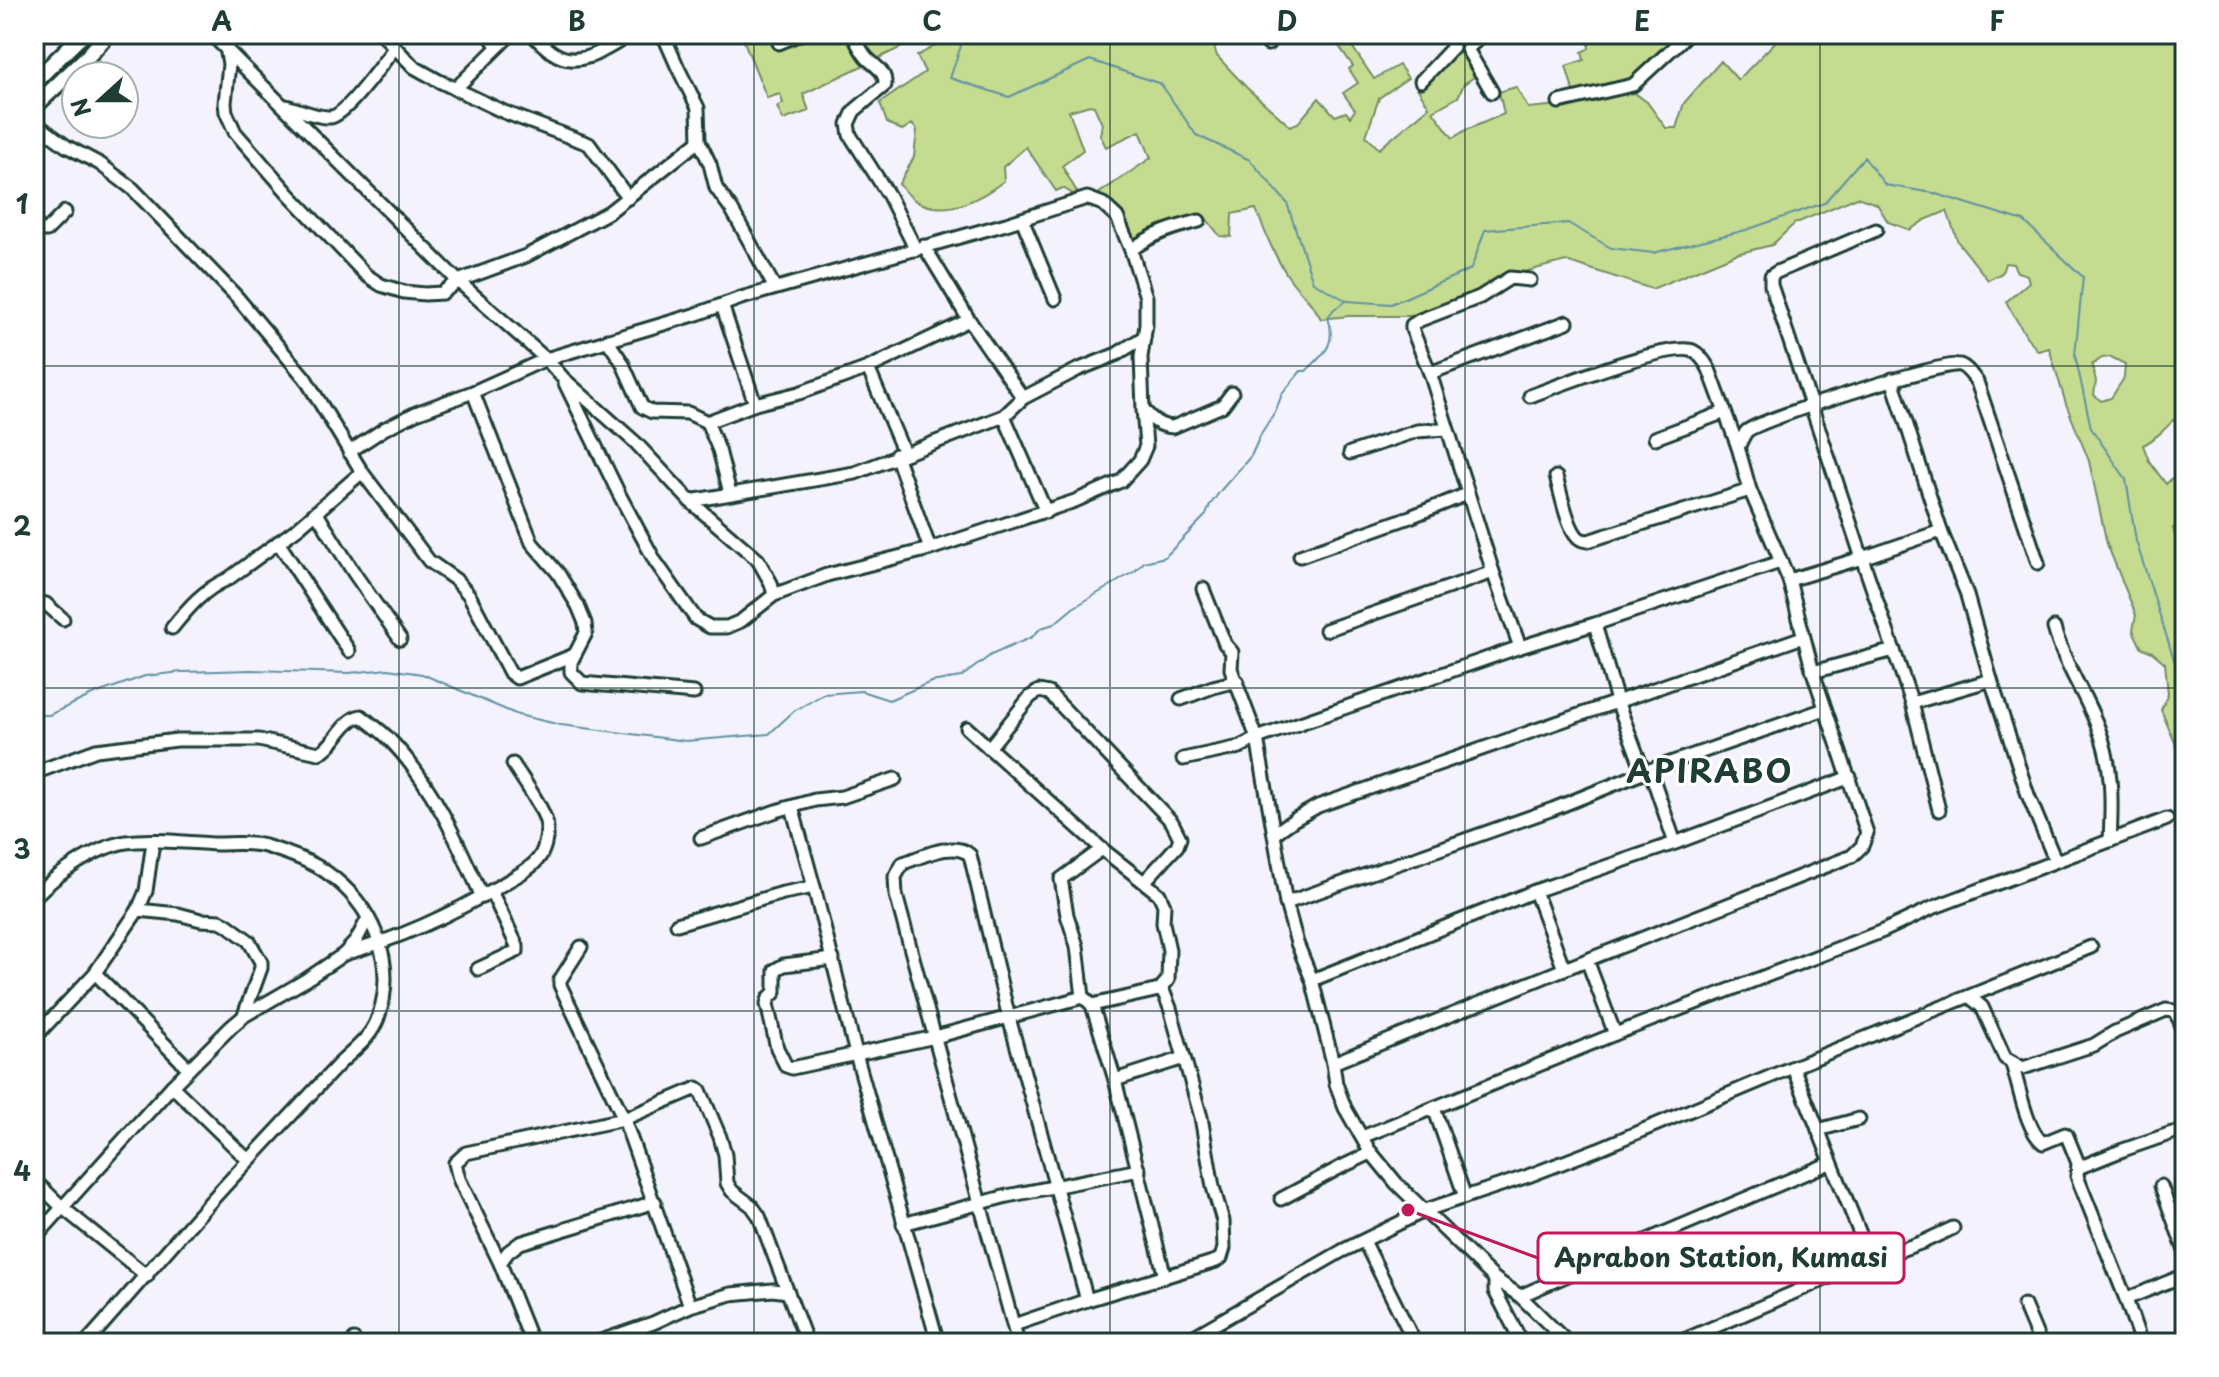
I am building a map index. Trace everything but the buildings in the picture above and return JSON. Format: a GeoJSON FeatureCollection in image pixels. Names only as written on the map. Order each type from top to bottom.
{"type":"FeatureCollection","features":[{"type":"Feature","properties":{"kind":"main road"},"geometry":{"type":"LineString","coordinates":[[34,82],[83,34]]}},
{"type":"Feature","properties":{"kind":"main road"},"geometry":{"type":"LineString","coordinates":[[34,107],[108,34]]}},
{"type":"Feature","properties":{"kind":"street"},"geometry":{"type":"LineString","coordinates":[[211,34],[458,281],[636,443],[690,501],[758,560],[774,595]]}},
{"type":"Feature","properties":{"kind":"street"},"geometry":{"type":"LineString","coordinates":[[231,34],[226,47],[229,64],[226,112],[235,132],[366,275],[381,285],[404,292],[442,293],[458,281],[526,256],[609,212],[699,141]]}},
{"type":"Feature","properties":{"kind":"street"},"geometry":{"type":"LineString","coordinates":[[382,34],[414,67],[455,89],[504,112],[589,144],[628,198]]}},
{"type":"Feature","properties":{"kind":"street"},"geometry":{"type":"LineString","coordinates":[[489,34],[497,46]]}},
{"type":"Feature","properties":{"kind":"street"},"geometry":{"type":"LineString","coordinates":[[455,89],[511,34]]}},
{"type":"Feature","properties":{"kind":"street"},"geometry":{"type":"LineString","coordinates":[[532,34],[554,54],[568,59],[593,57],[631,34]]}},
{"type":"Feature","properties":{"kind":"street"},"geometry":{"type":"LineString","coordinates":[[663,34],[698,108],[699,141],[710,164],[716,188],[732,210],[775,288]]}},
{"type":"Feature","properties":{"kind":"street"},"geometry":{"type":"LineString","coordinates":[[779,43],[800,34]]}},
{"type":"Feature","properties":{"kind":"street"},"geometry":{"type":"LineString","coordinates":[[852,34],[865,56],[886,78],[885,85],[854,111],[848,124],[850,135],[920,248],[1023,398]]}},
{"type":"Feature","properties":{"kind":"street"},"geometry":{"type":"LineString","coordinates":[[1448,34],[1453,47]]}},
{"type":"Feature","properties":{"kind":"street"},"geometry":{"type":"LineString","coordinates":[[1453,47],[1467,49],[1484,34]]}},
{"type":"Feature","properties":{"kind":"street"},"geometry":{"type":"LineString","coordinates":[[1559,102],[1633,85],[1688,34]]}},
{"type":"Feature","properties":{"kind":"street"},"geometry":{"type":"LineString","coordinates":[[282,105],[327,117],[340,115],[395,47]]}},
{"type":"Feature","properties":{"kind":"street"},"geometry":{"type":"LineString","coordinates":[[1421,81],[1453,47]]}},
{"type":"Feature","properties":{"kind":"street"},"geometry":{"type":"LineString","coordinates":[[1467,49],[1492,92]]}},
{"type":"Feature","properties":{"kind":"street"},"geometry":{"type":"LineString","coordinates":[[34,122],[127,184],[236,296],[305,378],[362,472],[429,561],[456,580],[469,595],[510,673],[517,678],[574,655]]}},
{"type":"Feature","properties":{"kind":"street"},"geometry":{"type":"LineString","coordinates":[[349,452],[403,419],[546,359],[775,288],[1087,198],[1103,204],[1117,217],[1146,297],[1141,357],[1146,446],[1140,460],[1121,481],[1046,512],[930,549],[827,575],[774,595],[741,621],[727,627],[710,627],[696,619],[655,561],[563,378]]}},
{"type":"Feature","properties":{"kind":"street"},"geometry":{"type":"LineString","coordinates":[[34,221],[40,230],[47,230],[65,212]]}},
{"type":"Feature","properties":{"kind":"street"},"geometry":{"type":"LineString","coordinates":[[1022,219],[1055,299]]}},
{"type":"Feature","properties":{"kind":"street"},"geometry":{"type":"LineString","coordinates":[[1131,250],[1149,237],[1199,221]]}},
{"type":"Feature","properties":{"kind":"street"},"geometry":{"type":"LineString","coordinates":[[1876,230],[1777,272],[1771,276],[1771,285],[1912,703],[1939,810]]}},
{"type":"Feature","properties":{"kind":"street"},"geometry":{"type":"LineString","coordinates":[[1520,647],[1467,494],[1430,373],[1412,329],[1415,322],[1480,297],[1510,278],[1530,280]]}},
{"type":"Feature","properties":{"kind":"street"},"geometry":{"type":"LineString","coordinates":[[722,305],[755,404]]}},
{"type":"Feature","properties":{"kind":"street"},"geometry":{"type":"LineString","coordinates":[[707,422],[868,368],[969,320]]}},
{"type":"Feature","properties":{"kind":"street"},"geometry":{"type":"LineString","coordinates":[[1430,373],[1567,322]]}},
{"type":"Feature","properties":{"kind":"street"},"geometry":{"type":"LineString","coordinates":[[690,501],[855,473],[1004,416],[1023,398],[1077,370],[1117,354],[1144,337]]}},
{"type":"Feature","properties":{"kind":"street"},"geometry":{"type":"LineString","coordinates":[[607,340],[622,362],[642,407],[652,412],[688,413],[707,422],[719,450],[730,493]]}},
{"type":"Feature","properties":{"kind":"street"},"geometry":{"type":"LineString","coordinates":[[1333,1063],[1852,856],[1862,846],[1867,829],[1813,672],[1789,580],[1750,490],[1738,447],[1704,360],[1695,351],[1683,348],[1642,358],[1530,396]]}},
{"type":"Feature","properties":{"kind":"street"},"geometry":{"type":"LineString","coordinates":[[1117,354],[1141,357]]}},
{"type":"Feature","properties":{"kind":"street"},"geometry":{"type":"LineString","coordinates":[[1738,447],[1747,432],[1813,406],[1892,379],[1961,365],[1977,382],[2038,563]]}},
{"type":"Feature","properties":{"kind":"street"},"geometry":{"type":"LineString","coordinates":[[868,368],[900,454],[930,549]]}},
{"type":"Feature","properties":{"kind":"street"},"geometry":{"type":"LineString","coordinates":[[1892,379],[1941,531],[1966,592],[2028,795],[2055,860]]}},
{"type":"Feature","properties":{"kind":"street"},"geometry":{"type":"LineString","coordinates":[[473,392],[532,543],[558,573],[585,623],[586,633],[574,655],[571,672],[582,683],[694,693]]}},
{"type":"Feature","properties":{"kind":"street"},"geometry":{"type":"LineString","coordinates":[[1143,409],[1152,420],[1165,427],[1173,427],[1222,406],[1232,393]]}},
{"type":"Feature","properties":{"kind":"street"},"geometry":{"type":"LineString","coordinates":[[1655,438],[1725,412]]}},
{"type":"Feature","properties":{"kind":"street"},"geometry":{"type":"LineString","coordinates":[[1004,416],[1046,512]]}},
{"type":"Feature","properties":{"kind":"street"},"geometry":{"type":"LineString","coordinates":[[1350,453],[1417,431],[1446,429]]}},
{"type":"Feature","properties":{"kind":"street"},"geometry":{"type":"LineString","coordinates":[[172,628],[203,594],[278,542],[362,472]]}},
{"type":"Feature","properties":{"kind":"street"},"geometry":{"type":"LineString","coordinates":[[1556,477],[1576,535],[1588,541],[1750,490]]}},
{"type":"Feature","properties":{"kind":"street"},"geometry":{"type":"LineString","coordinates":[[1300,556],[1467,494]]}},
{"type":"Feature","properties":{"kind":"street"},"geometry":{"type":"LineString","coordinates":[[316,512],[400,639]]}},
{"type":"Feature","properties":{"kind":"street"},"geometry":{"type":"LineString","coordinates":[[1789,580],[1941,531]]}},
{"type":"Feature","properties":{"kind":"street"},"geometry":{"type":"LineString","coordinates":[[278,542],[349,651]]}},
{"type":"Feature","properties":{"kind":"street"},"geometry":{"type":"LineString","coordinates":[[1183,759],[1240,747],[1257,738],[1520,647],[1780,562]]}},
{"type":"Feature","properties":{"kind":"street"},"geometry":{"type":"LineString","coordinates":[[1326,630],[1493,572]]}},
{"type":"Feature","properties":{"kind":"street"},"geometry":{"type":"LineString","coordinates":[[1203,589],[1225,644],[1232,652],[1231,669],[1257,738],[1286,903],[1312,980],[1341,1096],[1371,1153],[1397,1184],[1495,1279],[1520,1296],[1568,1343]]}},
{"type":"Feature","properties":{"kind":"street"},"geometry":{"type":"LineString","coordinates":[[34,602],[46,604],[63,619]]}},
{"type":"Feature","properties":{"kind":"street"},"geometry":{"type":"LineString","coordinates":[[1595,624],[1617,701],[1675,843]]}},
{"type":"Feature","properties":{"kind":"street"},"geometry":{"type":"LineString","coordinates":[[2054,628],[2061,651],[2099,730],[2110,767],[2110,841]]}},
{"type":"Feature","properties":{"kind":"street"},"geometry":{"type":"LineString","coordinates":[[1275,833],[1318,806],[1803,637]]}},
{"type":"Feature","properties":{"kind":"street"},"geometry":{"type":"LineString","coordinates":[[1813,672],[1894,650]]}},
{"type":"Feature","properties":{"kind":"street"},"geometry":{"type":"LineString","coordinates":[[1912,703],[1991,680]]}},
{"type":"Feature","properties":{"kind":"street"},"geometry":{"type":"LineString","coordinates":[[1181,699],[1237,681]]}},
{"type":"Feature","properties":{"kind":"street"},"geometry":{"type":"LineString","coordinates":[[989,748],[1030,697],[1039,691],[1049,693],[1172,822],[1180,838],[1177,846],[1145,881]]}},
{"type":"Feature","properties":{"kind":"street"},"geometry":{"type":"LineString","coordinates":[[1286,903],[1825,709]]}},
{"type":"Feature","properties":{"kind":"street"},"geometry":{"type":"LineString","coordinates":[[34,773],[96,750],[177,740],[259,740],[319,753],[329,747],[351,720],[361,716],[389,738],[432,797],[517,946],[517,951],[478,969]]}},
{"type":"Feature","properties":{"kind":"street"},"geometry":{"type":"LineString","coordinates":[[833,959],[784,965],[775,970],[775,992],[767,1004],[777,1048],[786,1066],[792,1068],[1088,1001],[1159,990],[1168,980],[1169,950],[1163,923],[1164,905],[1159,894],[1102,849],[967,728]]}},
{"type":"Feature","properties":{"kind":"street"},"geometry":{"type":"LineString","coordinates":[[344,954],[381,944],[422,927],[486,894],[539,859],[548,826],[513,764]]}},
{"type":"Feature","properties":{"kind":"street"},"geometry":{"type":"LineString","coordinates":[[1312,980],[1535,891],[1675,843],[1850,777]]}},
{"type":"Feature","properties":{"kind":"street"},"geometry":{"type":"LineString","coordinates":[[701,838],[815,800],[842,797],[895,779]]}},
{"type":"Feature","properties":{"kind":"street"},"geometry":{"type":"LineString","coordinates":[[792,807],[856,1054],[938,1343]]}},
{"type":"Feature","properties":{"kind":"street"},"geometry":{"type":"LineString","coordinates":[[1362,1137],[1615,1034],[1883,931],[1932,908],[2167,819]]}},
{"type":"Feature","properties":{"kind":"street"},"geometry":{"type":"LineString","coordinates":[[34,897],[99,851],[127,842],[262,845],[325,871],[344,886],[368,918],[381,944],[385,990],[372,1030],[248,1160],[86,1343]]}},
{"type":"Feature","properties":{"kind":"street"},"geometry":{"type":"LineString","coordinates":[[34,1038],[95,973],[138,910],[146,891],[153,842]]}},
{"type":"Feature","properties":{"kind":"street"},"geometry":{"type":"LineString","coordinates":[[1018,1343],[896,895],[895,877],[903,863],[953,848],[963,849],[970,855],[1009,1018],[1087,1300]]}},
{"type":"Feature","properties":{"kind":"street"},"geometry":{"type":"LineString","coordinates":[[1102,849],[1061,879],[1088,1001],[1115,1080],[1165,1277]]}},
{"type":"Feature","properties":{"kind":"street"},"geometry":{"type":"LineString","coordinates":[[677,924],[814,887]]}},
{"type":"Feature","properties":{"kind":"street"},"geometry":{"type":"LineString","coordinates":[[1535,891],[1564,969]]}},
{"type":"Feature","properties":{"kind":"street"},"geometry":{"type":"LineString","coordinates":[[138,910],[220,921],[249,941],[261,962],[261,968],[244,1016]]}},
{"type":"Feature","properties":{"kind":"street"},"geometry":{"type":"LineString","coordinates":[[34,1239],[172,1086],[244,1016],[344,954],[356,941],[368,918]]}},
{"type":"Feature","properties":{"kind":"street"},"geometry":{"type":"LineString","coordinates":[[581,947],[560,980],[560,985],[624,1119],[690,1306]]}},
{"type":"Feature","properties":{"kind":"street"},"geometry":{"type":"LineString","coordinates":[[1182,1343],[1328,1258],[1426,1210],[1598,1149],[2091,947]]}},
{"type":"Feature","properties":{"kind":"street"},"geometry":{"type":"LineString","coordinates":[[1587,960],[1615,1034]]}},
{"type":"Feature","properties":{"kind":"street"},"geometry":{"type":"LineString","coordinates":[[95,973],[189,1069]]}},
{"type":"Feature","properties":{"kind":"street"},"geometry":{"type":"LineString","coordinates":[[1014,1325],[1221,1258],[1224,1248],[1223,1221],[1213,1187],[1201,1117],[1170,1008],[1164,993],[1159,990]]}},
{"type":"Feature","properties":{"kind":"street"},"geometry":{"type":"LineString","coordinates":[[1970,997],[1982,1007],[2005,1058],[2023,1068],[2094,1045],[2115,1032],[2166,1010],[2174,1011],[2185,1041]]}},
{"type":"Feature","properties":{"kind":"street"},"geometry":{"type":"LineString","coordinates":[[1115,1080],[1184,1058]]}},
{"type":"Feature","properties":{"kind":"street"},"geometry":{"type":"LineString","coordinates":[[2012,1064],[2039,1141],[2043,1143],[2065,1134],[2078,1163],[2077,1176],[2141,1343]]}},
{"type":"Feature","properties":{"kind":"street"},"geometry":{"type":"LineString","coordinates":[[1793,1067],[1867,1251],[1866,1258],[1860,1264]]}},
{"type":"Feature","properties":{"kind":"street"},"geometry":{"type":"LineString","coordinates":[[172,1086],[248,1160]]}},
{"type":"Feature","properties":{"kind":"street"},"geometry":{"type":"LineString","coordinates":[[532,1343],[500,1263],[459,1179],[455,1163],[466,1153],[624,1119],[693,1089],[700,1090],[720,1137],[727,1183],[759,1216],[807,1343]]}},
{"type":"Feature","properties":{"kind":"street"},"geometry":{"type":"LineString","coordinates":[[1434,1108],[1465,1197]]}},
{"type":"Feature","properties":{"kind":"street"},"geometry":{"type":"LineString","coordinates":[[1818,1130],[1859,1119]]}},
{"type":"Feature","properties":{"kind":"street"},"geometry":{"type":"LineString","coordinates":[[2078,1168],[2172,1133]]}},
{"type":"Feature","properties":{"kind":"street"},"geometry":{"type":"LineString","coordinates":[[1281,1199],[1371,1153]]}},
{"type":"Feature","properties":{"kind":"street"},"geometry":{"type":"LineString","coordinates":[[1520,1296],[1830,1163]]}},
{"type":"Feature","properties":{"kind":"street"},"geometry":{"type":"LineString","coordinates":[[903,1224],[1057,1185],[1139,1170]]}},
{"type":"Feature","properties":{"kind":"street"},"geometry":{"type":"LineString","coordinates":[[34,1180],[63,1208],[147,1276]]}},
{"type":"Feature","properties":{"kind":"street"},"geometry":{"type":"LineString","coordinates":[[2161,1186],[2185,1251]]}},
{"type":"Feature","properties":{"kind":"street"},"geometry":{"type":"LineString","coordinates":[[500,1263],[520,1243],[655,1202]]}},
{"type":"Feature","properties":{"kind":"street"},"geometry":{"type":"LineString","coordinates":[[1677,1343],[1860,1264],[1953,1228]]}},
{"type":"Feature","properties":{"kind":"street"},"geometry":{"type":"LineString","coordinates":[[1364,1241],[1415,1343]]}},
{"type":"Feature","properties":{"kind":"street"},"geometry":{"type":"LineString","coordinates":[[2126,1299],[2185,1275]]}},
{"type":"Feature","properties":{"kind":"street"},"geometry":{"type":"LineString","coordinates":[[773,1290],[781,1276]]}},
{"type":"Feature","properties":{"kind":"street"},"geometry":{"type":"LineString","coordinates":[[1495,1279],[1495,1291],[1522,1343]]}},
{"type":"Feature","properties":{"kind":"street"},"geometry":{"type":"LineString","coordinates":[[595,1343],[653,1323],[690,1306],[731,1294],[773,1290],[788,1292]]}},
{"type":"Feature","properties":{"kind":"street"},"geometry":{"type":"LineString","coordinates":[[2024,1305],[2040,1343]]}},
{"type":"Feature","properties":{"kind":"green space"},"geometry":{"type":"Polygon","coordinates":[[[752,34],[899,34],[906,45],[803,94],[809,111],[783,120],[777,107],[783,103],[780,94],[767,98],[743,39],[752,34]]]}},
{"type":"Feature","properties":{"kind":"green space"},"geometry":{"type":"Polygon","coordinates":[[[937,34],[1210,34],[1217,56],[1290,126],[1298,123],[1319,98],[1335,116],[1346,112],[1350,117],[1355,110],[1343,93],[1358,83],[1349,69],[1353,66],[1338,45],[1347,39],[1374,79],[1399,65],[1408,78],[1379,98],[1366,136],[1379,149],[1429,107],[1416,86],[1460,53],[1477,75],[1464,84],[1458,97],[1433,111],[1453,138],[1504,114],[1499,92],[1516,87],[1528,108],[1576,101],[1566,66],[1584,60],[1582,52],[1589,48],[1589,35],[1576,39],[1574,34],[1672,34],[1676,38],[1632,91],[1647,102],[1666,128],[1676,128],[1684,103],[1721,61],[1738,80],[1783,34],[2185,34],[2185,430],[2173,420],[2143,445],[2149,461],[2166,484],[2182,469],[2185,470],[2185,525],[2173,528],[2180,558],[2185,563],[2185,766],[2161,710],[2168,694],[2165,663],[2141,647],[2133,630],[2136,615],[2107,544],[2089,461],[2066,404],[2049,348],[2038,351],[2006,302],[2029,282],[2027,275],[2017,272],[2013,264],[2005,263],[2002,273],[1988,280],[1958,242],[1947,211],[1910,230],[1888,222],[1877,204],[1857,197],[1794,224],[1772,245],[1736,254],[1652,289],[1566,261],[1497,279],[1465,300],[1425,316],[1321,319],[1281,266],[1256,209],[1232,214],[1231,237],[1220,236],[1204,216],[1182,222],[1132,245],[1118,215],[1098,194],[1151,158],[1140,131],[1106,147],[1100,135],[1102,124],[1094,106],[1069,111],[1083,150],[1062,166],[1077,192],[1073,194],[1063,188],[1056,191],[1026,147],[1003,167],[1004,181],[974,200],[941,208],[913,199],[899,184],[914,157],[917,130],[912,124],[902,130],[887,123],[880,103],[925,72],[917,56],[940,43],[937,34]],[[2111,357],[2102,358],[2092,365],[2096,381],[2094,395],[2101,401],[2111,398],[2124,378],[2125,364],[2111,357]]]}},
{"type":"Feature","properties":{"kind":"waterway"},"geometry":{"type":"LineString","coordinates":[[965,34],[950,78],[1009,97],[1090,60],[1161,84],[1196,135],[1250,160],[1287,203],[1313,282],[1347,301],[1391,304],[1471,269],[1485,230],[1568,223],[1611,248],[1653,253],[1746,230],[1824,203],[1864,157],[1885,185],[1933,193],[2024,221],[2083,277],[2075,355],[2091,428],[2126,479],[2136,541],[2185,694]]}},
{"type":"Feature","properties":{"kind":"waterway"},"geometry":{"type":"LineString","coordinates":[[34,715],[49,715],[145,676],[252,670],[349,673],[388,669],[422,674],[518,715],[561,725],[686,741],[769,734],[794,711],[824,694],[861,691],[889,700],[931,682],[961,677],[991,655],[1054,624],[1144,562],[1165,557],[1206,515],[1221,490],[1251,456],[1282,394],[1301,371],[1306,371],[1327,348],[1331,335],[1328,317],[1345,302]]}},
{"type":"Feature","properties":{"kind":"place","name":"Aprabon Station, Kumasi"},"geometry":{"type":"Point","coordinates":[1408,1210]}},
{"type":"Feature","properties":{"kind":"district","name":"APIRABO"},"geometry":{"type":"Point","coordinates":[1710,772]}}]}
